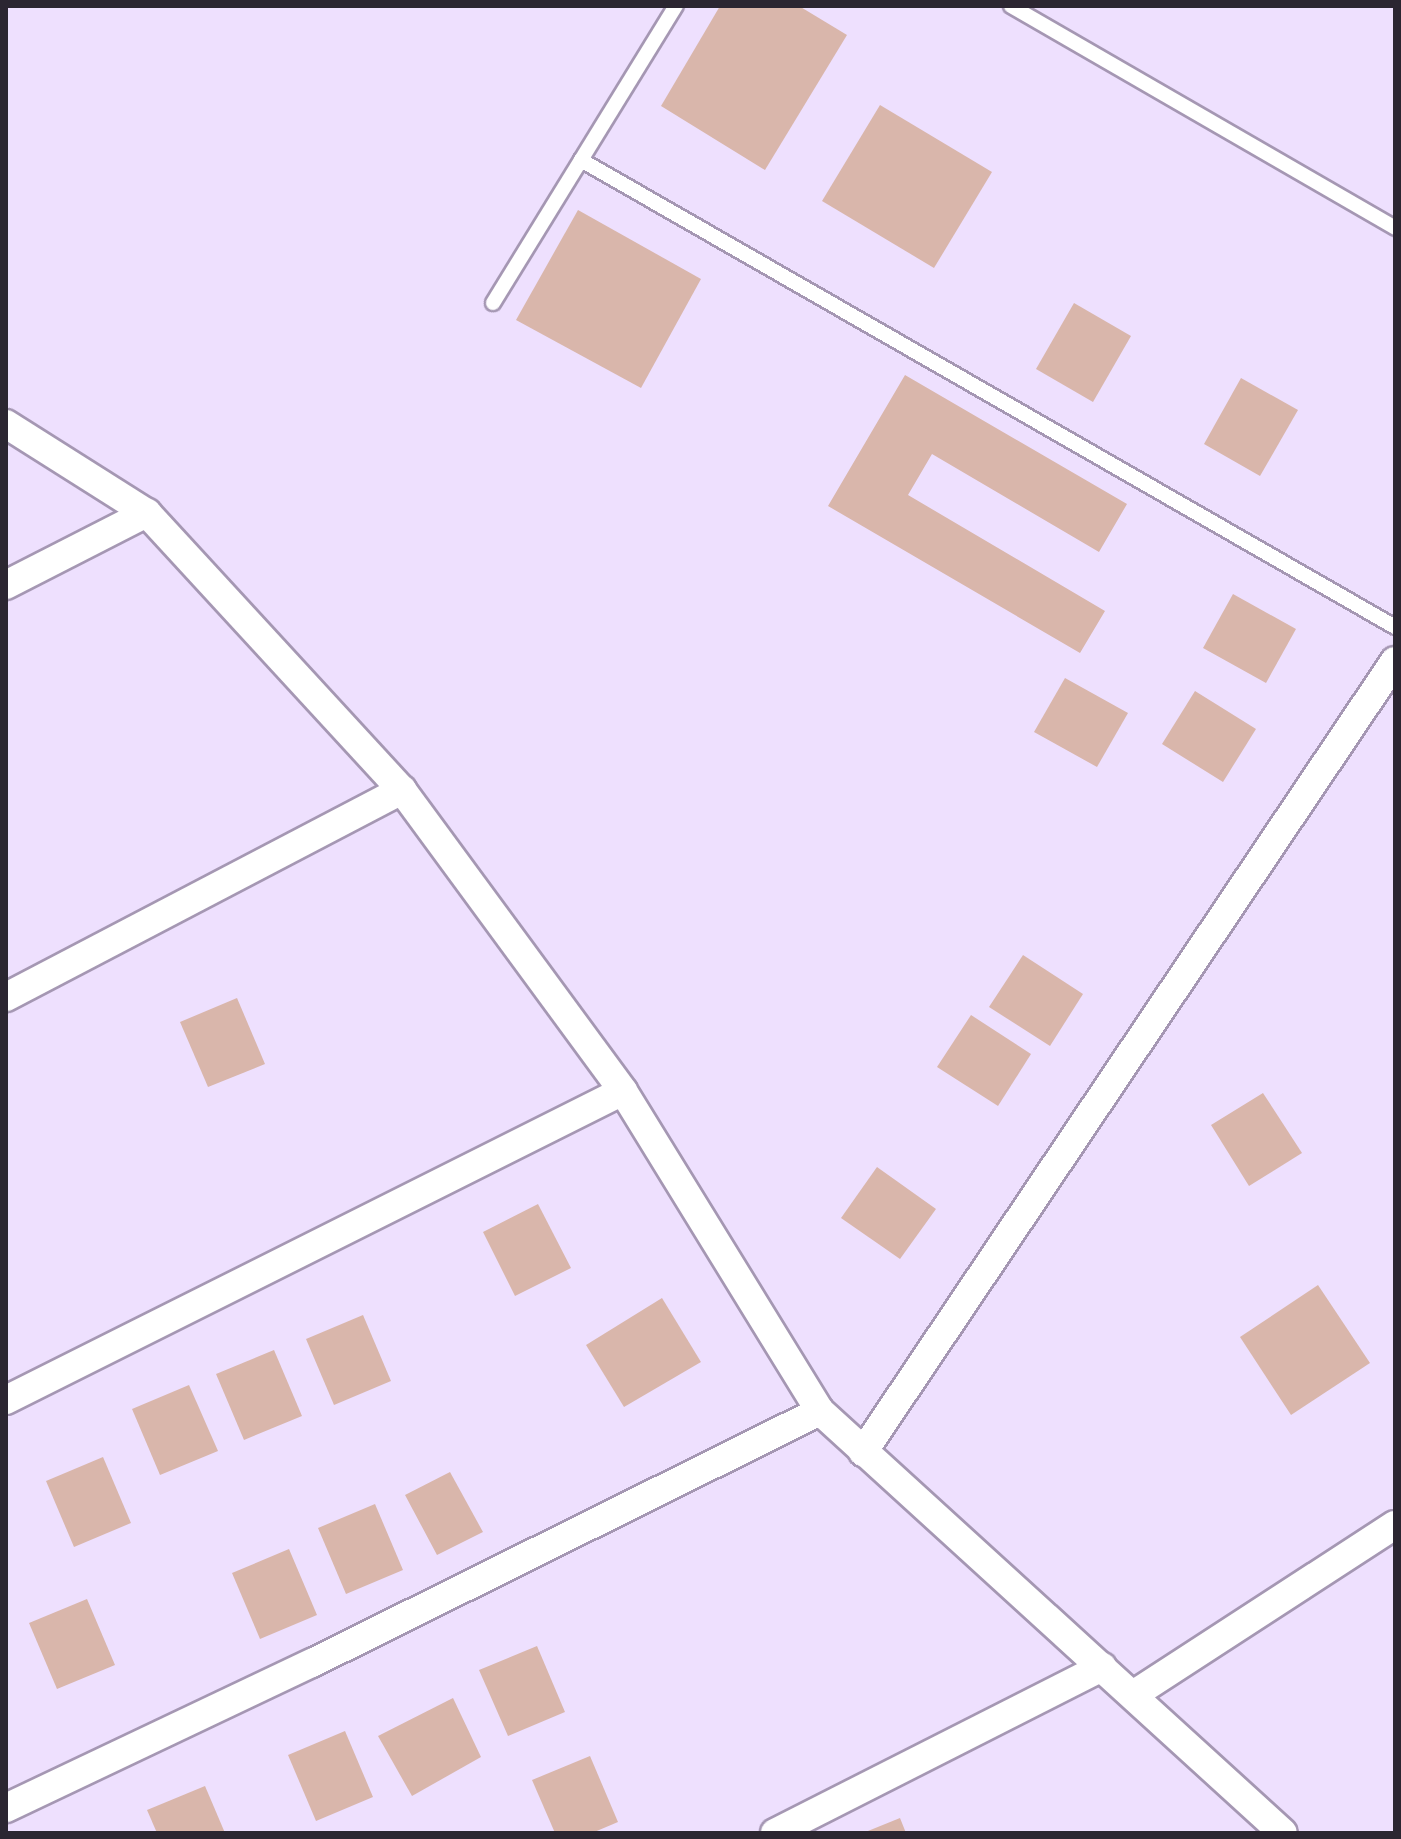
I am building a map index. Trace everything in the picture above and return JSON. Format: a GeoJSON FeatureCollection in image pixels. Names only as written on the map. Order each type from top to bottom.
{"type":"FeatureCollection","features":[{"type":"Feature","properties":{"kind":"street"},"geometry":{"type":"LineString","coordinates":[[6,424],[147,513],[402,790],[623,1091],[820,1411],[1283,1833]]}},
{"type":"Feature","properties":{"kind":"street"},"geometry":{"type":"LineString","coordinates":[[6,585],[147,513]]}},
{"type":"Feature","properties":{"kind":"street"},"geometry":{"type":"LineString","coordinates":[[863,1452],[1395,661]]}},
{"type":"Feature","properties":{"kind":"street"},"geometry":{"type":"LineString","coordinates":[[6,997],[402,790]]}},
{"type":"Feature","properties":{"kind":"street"},"geometry":{"type":"LineString","coordinates":[[6,1400],[623,1091]]}},
{"type":"Feature","properties":{"kind":"street"},"geometry":{"type":"LineString","coordinates":[[6,1808],[312,1663],[820,1411]]}},
{"type":"Feature","properties":{"kind":"street"},"geometry":{"type":"LineString","coordinates":[[1133,1695],[1395,1525]]}},
{"type":"Feature","properties":{"kind":"street"},"geometry":{"type":"LineString","coordinates":[[775,1833],[1102,1667]]}},
{"type":"Feature","properties":{"kind":"lane"},"geometry":{"type":"LineString","coordinates":[[493,303],[676,6]]}},
{"type":"Feature","properties":{"kind":"lane"},"geometry":{"type":"LineString","coordinates":[[1011,6],[1395,228]]}},
{"type":"Feature","properties":{"kind":"lane"},"geometry":{"type":"LineString","coordinates":[[581,160],[1395,627]]}},
{"type":"Feature","properties":{"kind":"building"},"geometry":{"type":"Polygon","coordinates":[[[720,6],[799,6],[847,35],[765,170],[661,106],[720,6]]]}},
{"type":"Feature","properties":{"kind":"building"},"geometry":{"type":"Polygon","coordinates":[[[880,105],[992,172],[934,268],[822,201],[880,105]]]}},
{"type":"Feature","properties":{"kind":"building"},"geometry":{"type":"Polygon","coordinates":[[[578,210],[701,279],[641,388],[516,320],[578,210]]]}},
{"type":"Feature","properties":{"kind":"building"},"geometry":{"type":"Polygon","coordinates":[[[1074,303],[1131,336],[1093,402],[1036,369],[1074,303]]]}},
{"type":"Feature","properties":{"kind":"building"},"geometry":{"type":"Polygon","coordinates":[[[905,375],[1127,504],[1099,552],[932,454],[908,495],[1105,611],[1080,653],[828,506],[905,375]]]}},
{"type":"Feature","properties":{"kind":"building"},"geometry":{"type":"Polygon","coordinates":[[[1241,378],[1298,410],[1260,476],[1204,444],[1241,378]]]}},
{"type":"Feature","properties":{"kind":"building"},"geometry":{"type":"Polygon","coordinates":[[[1233,594],[1296,629],[1266,683],[1203,648],[1233,594]]]}},
{"type":"Feature","properties":{"kind":"building"},"geometry":{"type":"Polygon","coordinates":[[[1065,678],[1128,713],[1097,767],[1034,732],[1065,678]]]}},
{"type":"Feature","properties":{"kind":"building"},"geometry":{"type":"Polygon","coordinates":[[[1195,691],[1256,729],[1223,782],[1162,744],[1195,691]]]}},
{"type":"Feature","properties":{"kind":"building"},"geometry":{"type":"Polygon","coordinates":[[[1023,955],[1083,994],[1050,1046],[989,1007],[1023,955]]]}},
{"type":"Feature","properties":{"kind":"building"},"geometry":{"type":"Polygon","coordinates":[[[237,998],[265,1064],[208,1087],[180,1022],[237,998]]]}},
{"type":"Feature","properties":{"kind":"building"},"geometry":{"type":"Polygon","coordinates":[[[971,1015],[1031,1054],[998,1106],[937,1067],[971,1015]]]}},
{"type":"Feature","properties":{"kind":"building"},"geometry":{"type":"Polygon","coordinates":[[[1263,1093],[1302,1153],[1249,1186],[1211,1125],[1263,1093]]]}},
{"type":"Feature","properties":{"kind":"building"},"geometry":{"type":"Polygon","coordinates":[[[877,1167],[936,1209],[900,1259],[841,1218],[877,1167]]]}},
{"type":"Feature","properties":{"kind":"building"},"geometry":{"type":"Polygon","coordinates":[[[538,1204],[571,1268],[515,1296],[483,1232],[538,1204]]]}},
{"type":"Feature","properties":{"kind":"building"},"geometry":{"type":"Polygon","coordinates":[[[1318,1285],[1370,1363],[1291,1415],[1240,1337],[1318,1285]]]}},
{"type":"Feature","properties":{"kind":"building"},"geometry":{"type":"Polygon","coordinates":[[[662,1298],[701,1362],[624,1407],[586,1345],[662,1298]]]}},
{"type":"Feature","properties":{"kind":"building"},"geometry":{"type":"Polygon","coordinates":[[[363,1315],[391,1381],[334,1405],[306,1339],[363,1315]]]}},
{"type":"Feature","properties":{"kind":"building"},"geometry":{"type":"Polygon","coordinates":[[[274,1350],[302,1416],[244,1440],[216,1374],[274,1350]]]}},
{"type":"Feature","properties":{"kind":"building"},"geometry":{"type":"Polygon","coordinates":[[[189,1385],[218,1451],[160,1475],[132,1409],[189,1385]]]}},
{"type":"Feature","properties":{"kind":"building"},"geometry":{"type":"Polygon","coordinates":[[[103,1457],[131,1523],[74,1547],[46,1481],[103,1457]]]}},
{"type":"Feature","properties":{"kind":"building"},"geometry":{"type":"Polygon","coordinates":[[[450,1472],[483,1532],[437,1555],[405,1495],[450,1472]]]}},
{"type":"Feature","properties":{"kind":"building"},"geometry":{"type":"Polygon","coordinates":[[[375,1504],[403,1570],[346,1594],[318,1528],[375,1504]]]}},
{"type":"Feature","properties":{"kind":"building"},"geometry":{"type":"Polygon","coordinates":[[[289,1549],[317,1615],[260,1639],[232,1573],[289,1549]]]}},
{"type":"Feature","properties":{"kind":"building"},"geometry":{"type":"Polygon","coordinates":[[[87,1599],[115,1665],[57,1689],[29,1623],[87,1599]]]}},
{"type":"Feature","properties":{"kind":"building"},"geometry":{"type":"Polygon","coordinates":[[[537,1646],[565,1712],[508,1736],[479,1670],[537,1646]]]}},
{"type":"Feature","properties":{"kind":"building"},"geometry":{"type":"Polygon","coordinates":[[[453,1698],[481,1757],[412,1796],[378,1736],[453,1698]]]}},
{"type":"Feature","properties":{"kind":"building"},"geometry":{"type":"Polygon","coordinates":[[[345,1731],[373,1797],[316,1821],[288,1755],[345,1731]]]}},
{"type":"Feature","properties":{"kind":"building"},"geometry":{"type":"Polygon","coordinates":[[[590,1756],[618,1822],[592,1833],[555,1833],[532,1780],[590,1756]]]}},
{"type":"Feature","properties":{"kind":"building"},"geometry":{"type":"Polygon","coordinates":[[[205,1786],[225,1833],[157,1833],[147,1810],[205,1786]]]}},
{"type":"Feature","properties":{"kind":"building"},"geometry":{"type":"Polygon","coordinates":[[[900,1818],[906,1833],[863,1833],[900,1818]]]}}]}
